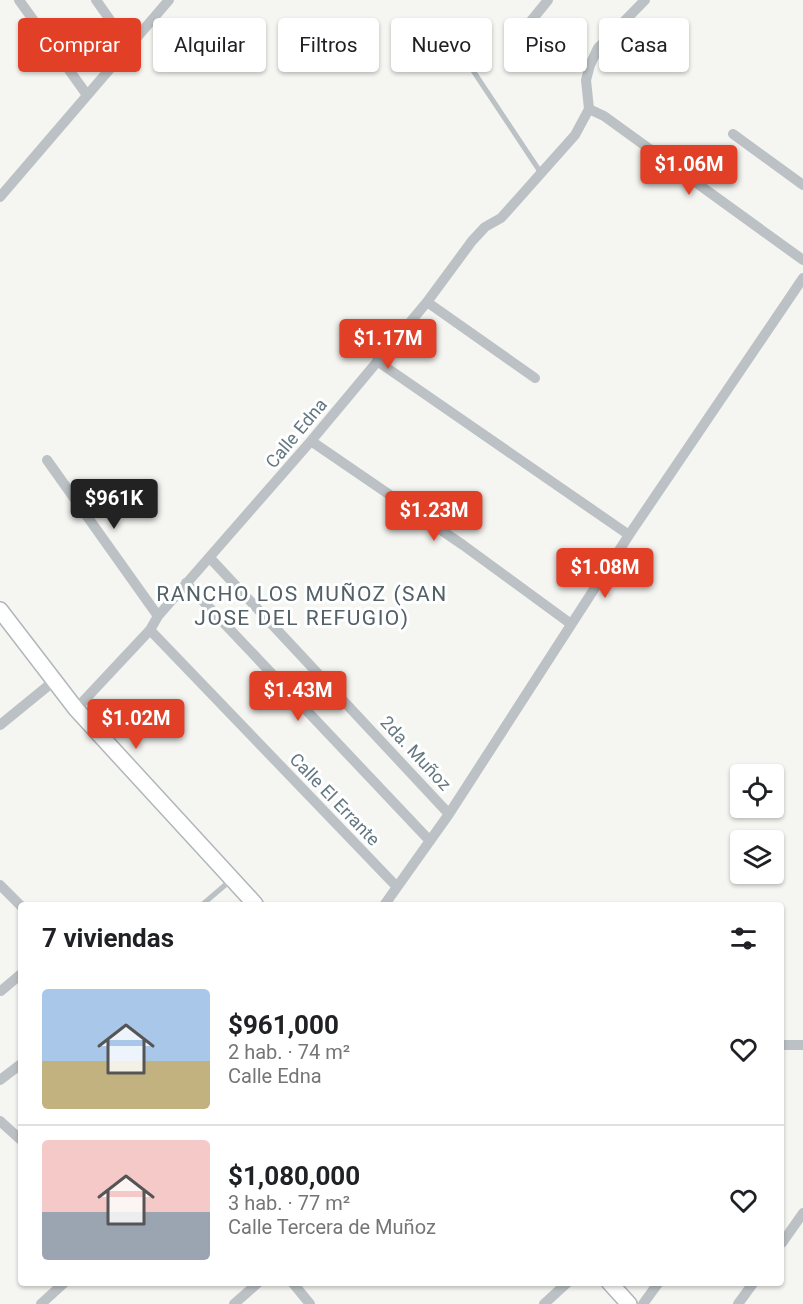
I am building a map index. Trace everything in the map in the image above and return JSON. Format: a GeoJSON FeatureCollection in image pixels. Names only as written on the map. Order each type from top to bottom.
{"type":"FeatureCollection","features":[{"type":"Feature","properties":{"kind":"street"},"geometry":{"type":"LineString","coordinates":[[19,0],[87,95]]}},
{"type":"Feature","properties":{"kind":"street"},"geometry":{"type":"LineString","coordinates":[[96,0],[109,18]]}},
{"type":"Feature","properties":{"kind":"street"},"geometry":{"type":"LineString","coordinates":[[141,33],[170,0]]}},
{"type":"Feature","properties":{"kind":"street"},"geometry":{"type":"LineString","coordinates":[[533,18],[548,0]]}},
{"type":"Feature","properties":{"kind":"street"},"geometry":{"type":"LineString","coordinates":[[645,0],[598,48],[586,80],[589,109],[604,116],[803,260]]}},
{"type":"Feature","properties":{"kind":"street"},"geometry":{"type":"LineString","coordinates":[[0,197],[107,72]]}},
{"type":"Feature","properties":{"kind":"street","name":"Calle Edna"},"geometry":{"type":"LineString","coordinates":[[76,709],[150,630],[158,616],[186,583],[311,441],[427,302],[472,241],[485,227],[501,218],[575,135],[589,109]]}},
{"type":"Feature","properties":{"kind":"street"},"geometry":{"type":"LineString","coordinates":[[733,134],[803,185]]}},
{"type":"Feature","properties":{"kind":"street"},"geometry":{"type":"LineString","coordinates":[[386,902],[449,814],[629,535],[803,278]]}},
{"type":"Feature","properties":{"kind":"street"},"geometry":{"type":"LineString","coordinates":[[427,302],[535,378]]}},
{"type":"Feature","properties":{"kind":"street"},"geometry":{"type":"LineString","coordinates":[[377,361],[629,535]]}},
{"type":"Feature","properties":{"kind":"street"},"geometry":{"type":"LineString","coordinates":[[311,441],[464,545],[571,624]]}},
{"type":"Feature","properties":{"kind":"street"},"geometry":{"type":"LineString","coordinates":[[47,460],[158,616]]}},
{"type":"Feature","properties":{"kind":"street","name":"2da. Muñoz"},"geometry":{"type":"LineString","coordinates":[[210,558],[449,814]]}},
{"type":"Feature","properties":{"kind":"street"},"geometry":{"type":"LineString","coordinates":[[186,583],[430,841]]}},
{"type":"Feature","properties":{"kind":"street"},"geometry":{"type":"LineString","coordinates":[[0,610],[76,709],[253,902]]}},
{"type":"Feature","properties":{"kind":"street","name":"Calle El Errante"},"geometry":{"type":"LineString","coordinates":[[150,630],[397,887]]}},
{"type":"Feature","properties":{"kind":"street"},"geometry":{"type":"LineString","coordinates":[[0,725],[54,681]]}},
{"type":"Feature","properties":{"kind":"street"},"geometry":{"type":"LineString","coordinates":[[0,885],[18,903]]}},
{"type":"Feature","properties":{"kind":"street"},"geometry":{"type":"LineString","coordinates":[[2,991],[18,977]]}},
{"type":"Feature","properties":{"kind":"street"},"geometry":{"type":"LineString","coordinates":[[784,1045],[803,1045]]}},
{"type":"Feature","properties":{"kind":"street"},"geometry":{"type":"LineString","coordinates":[[0,1080],[18,1066]]}},
{"type":"Feature","properties":{"kind":"street"},"geometry":{"type":"LineString","coordinates":[[0,1121],[18,1137]]}},
{"type":"Feature","properties":{"kind":"street"},"geometry":{"type":"LineString","coordinates":[[784,1240],[803,1213]]}},
{"type":"Feature","properties":{"kind":"street"},"geometry":{"type":"LineString","coordinates":[[41,1304],[61,1286]]}},
{"type":"Feature","properties":{"kind":"street"},"geometry":{"type":"LineString","coordinates":[[234,1304],[254,1286]]}},
{"type":"Feature","properties":{"kind":"street"},"geometry":{"type":"LineString","coordinates":[[295,1286],[310,1304]]}},
{"type":"Feature","properties":{"kind":"street"},"geometry":{"type":"LineString","coordinates":[[544,1304],[564,1286]]}},
{"type":"Feature","properties":{"kind":"street"},"geometry":{"type":"LineString","coordinates":[[613,1286],[629,1304]]}},
{"type":"Feature","properties":{"kind":"street"},"geometry":{"type":"LineString","coordinates":[[644,1304],[656,1286]]}},
{"type":"Feature","properties":{"kind":"street"},"geometry":{"type":"LineString","coordinates":[[738,1304],[751,1286]]}},
{"type":"Feature","properties":{"kind":"lane"},"geometry":{"type":"LineString","coordinates":[[474,72],[541,173]]}},
{"type":"Feature","properties":{"kind":"lane"},"geometry":{"type":"LineString","coordinates":[[205,902],[232,879]]}},
{"type":"Feature","properties":{"kind":"district","name":"RANCHO LOS MUÑOZ (SAN JOSE DEL REFUGIO)"},"geometry":{"type":"Point","coordinates":[302,606]}}]}
